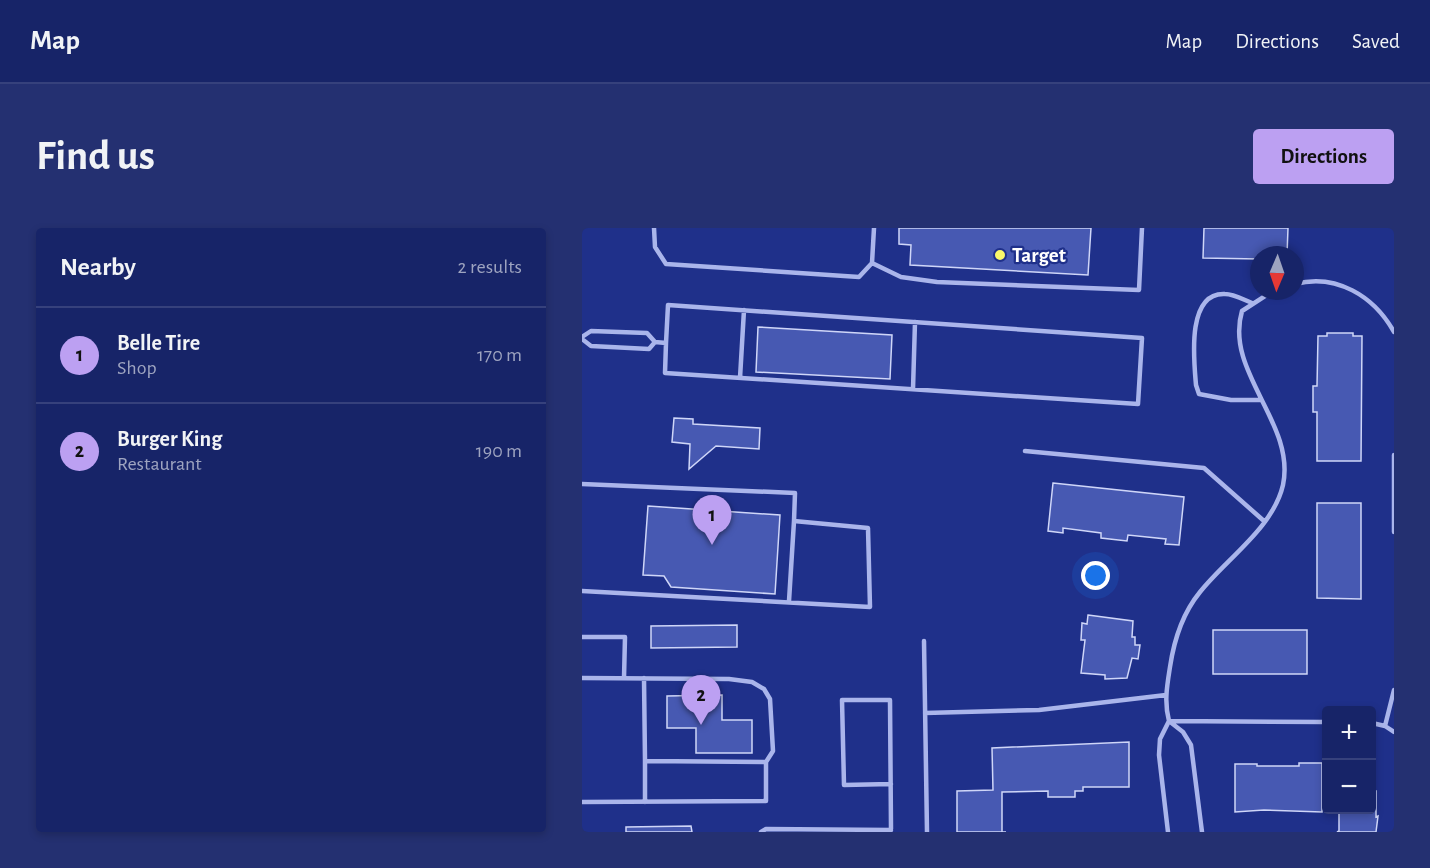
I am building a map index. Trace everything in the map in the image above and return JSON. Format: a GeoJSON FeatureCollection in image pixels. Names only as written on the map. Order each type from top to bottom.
{"type":"FeatureCollection","features":[{"type":"Feature","properties":{"kind":"lane"},"geometry":{"type":"LineString","coordinates":[[654,228],[655,247],[666,264],[859,277],[872,263],[874,228]]}},
{"type":"Feature","properties":{"kind":"lane"},"geometry":{"type":"LineString","coordinates":[[872,263],[901,277],[937,282],[1138,290],[1142,228]]}},
{"type":"Feature","properties":{"kind":"lane"},"geometry":{"type":"LineString","coordinates":[[1304,282],[1317,280],[1338,284],[1356,291],[1387,319],[1394,332]]}},
{"type":"Feature","properties":{"kind":"lane"},"geometry":{"type":"LineString","coordinates":[[1252,303],[1226,293],[1211,297],[1201,307],[1196,323],[1196,385],[1199,394],[1262,400]]}},
{"type":"Feature","properties":{"kind":"lane"},"geometry":{"type":"LineString","coordinates":[[1168,832],[1159,755],[1160,739],[1169,721],[1166,695],[1172,653],[1187,611],[1199,593],[1264,521],[1275,506],[1283,484],[1279,444],[1242,357],[1239,338],[1238,325],[1242,311],[1257,300]]}},
{"type":"Feature","properties":{"kind":"lane"},"geometry":{"type":"LineString","coordinates":[[668,305],[915,322],[1142,338],[1138,404],[664,374],[668,305]]}},
{"type":"Feature","properties":{"kind":"lane"},"geometry":{"type":"LineString","coordinates":[[740,378],[744,310]]}},
{"type":"Feature","properties":{"kind":"lane"},"geometry":{"type":"LineString","coordinates":[[913,389],[915,322]]}},
{"type":"Feature","properties":{"kind":"lane"},"geometry":{"type":"LineString","coordinates":[[655,342],[648,349],[591,346],[582,338],[591,330],[647,333],[655,342],[666,343]]}},
{"type":"Feature","properties":{"kind":"lane"},"geometry":{"type":"LineString","coordinates":[[1025,451],[1204,468],[1264,521]]}},
{"type":"Feature","properties":{"kind":"lane"},"geometry":{"type":"LineString","coordinates":[[1394,455],[1394,532]]}},
{"type":"Feature","properties":{"kind":"lane"},"geometry":{"type":"LineString","coordinates":[[582,484],[795,493],[789,601]]}},
{"type":"Feature","properties":{"kind":"lane"},"geometry":{"type":"LineString","coordinates":[[582,591],[870,607],[868,528],[794,521]]}},
{"type":"Feature","properties":{"kind":"lane"},"geometry":{"type":"LineString","coordinates":[[582,638],[625,636],[624,678]]}},
{"type":"Feature","properties":{"kind":"lane"},"geometry":{"type":"LineString","coordinates":[[924,641],[927,832]]}},
{"type":"Feature","properties":{"kind":"lane"},"geometry":{"type":"LineString","coordinates":[[582,678],[729,679],[752,682],[764,689],[770,699],[773,751],[766,762],[766,801],[582,802]]}},
{"type":"Feature","properties":{"kind":"lane"},"geometry":{"type":"LineString","coordinates":[[644,678],[645,802]]}},
{"type":"Feature","properties":{"kind":"lane"},"geometry":{"type":"LineString","coordinates":[[1385,726],[1394,690]]}},
{"type":"Feature","properties":{"kind":"lane"},"geometry":{"type":"LineString","coordinates":[[925,713],[1039,710],[1166,695]]}},
{"type":"Feature","properties":{"kind":"lane"},"geometry":{"type":"LineString","coordinates":[[761,832],[766,829],[891,830],[891,784],[890,700],[842,700],[844,785],[891,784]]}},
{"type":"Feature","properties":{"kind":"lane"},"geometry":{"type":"LineString","coordinates":[[1169,721],[1322,722]]}},
{"type":"Feature","properties":{"kind":"lane"},"geometry":{"type":"LineString","coordinates":[[1169,721],[1183,732],[1191,745],[1202,832]]}},
{"type":"Feature","properties":{"kind":"lane"},"geometry":{"type":"LineString","coordinates":[[1376,724],[1385,726],[1394,732]]}},
{"type":"Feature","properties":{"kind":"lane"},"geometry":{"type":"LineString","coordinates":[[645,761],[766,762]]}},
{"type":"Feature","properties":{"kind":"building","name":"Target"},"geometry":{"type":"Polygon","coordinates":[[[899,228],[1091,228],[1088,275],[910,265],[911,245],[899,244],[899,228]]]}},
{"type":"Feature","properties":{"kind":"building"},"geometry":{"type":"Polygon","coordinates":[[[1204,228],[1288,228],[1287,246],[1250,246],[1250,259],[1203,258],[1204,228]]]}},
{"type":"Feature","properties":{"kind":"building"},"geometry":{"type":"Polygon","coordinates":[[[758,327],[892,335],[890,379],[756,372],[758,327]]]}},
{"type":"Feature","properties":{"kind":"building"},"geometry":{"type":"Polygon","coordinates":[[[1327,333],[1353,333],[1353,336],[1362,336],[1361,461],[1317,461],[1317,412],[1313,412],[1313,386],[1317,386],[1318,336],[1327,336],[1327,333]]]}},
{"type":"Feature","properties":{"kind":"building"},"geometry":{"type":"Polygon","coordinates":[[[674,418],[693,419],[693,424],[760,428],[759,449],[716,446],[689,469],[690,444],[672,442],[674,418]]]}},
{"type":"Feature","properties":{"kind":"building"},"geometry":{"type":"Polygon","coordinates":[[[1053,483],[1184,497],[1179,545],[1165,544],[1166,539],[1128,535],[1127,541],[1101,538],[1101,533],[1063,528],[1063,533],[1048,531],[1053,483]]]}},
{"type":"Feature","properties":{"kind":"building"},"geometry":{"type":"Polygon","coordinates":[[[1317,503],[1361,503],[1361,599],[1317,598],[1317,503]]]}},
{"type":"Feature","properties":{"kind":"building"},"geometry":{"type":"Polygon","coordinates":[[[648,506],[780,515],[775,594],[671,587],[664,576],[643,575],[648,506]]]}},
{"type":"Feature","properties":{"kind":"building"},"geometry":{"type":"Polygon","coordinates":[[[1088,615],[1133,621],[1132,637],[1135,637],[1135,645],[1140,645],[1138,659],[1132,658],[1127,678],[1105,679],[1105,675],[1081,673],[1085,640],[1081,640],[1082,623],[1087,624],[1088,615]]]}},
{"type":"Feature","properties":{"kind":"building"},"geometry":{"type":"Polygon","coordinates":[[[737,625],[737,647],[651,648],[651,626],[737,625]]]}},
{"type":"Feature","properties":{"kind":"building"},"geometry":{"type":"Polygon","coordinates":[[[1213,630],[1307,630],[1307,674],[1213,674],[1213,630]]]}},
{"type":"Feature","properties":{"kind":"building"},"geometry":{"type":"Polygon","coordinates":[[[722,695],[722,720],[752,720],[752,753],[696,753],[696,728],[667,728],[667,696],[722,695]]]}},
{"type":"Feature","properties":{"kind":"building"},"geometry":{"type":"Polygon","coordinates":[[[1129,742],[1129,787],[1083,787],[1083,791],[1075,791],[1075,797],[1048,797],[1048,791],[1002,792],[1002,832],[957,832],[957,791],[993,790],[992,748],[1129,742]]]}},
{"type":"Feature","properties":{"kind":"building"},"geometry":{"type":"Polygon","coordinates":[[[1299,763],[1322,763],[1322,812],[1264,810],[1235,812],[1235,764],[1299,766],[1299,763]]]}},
{"type":"Feature","properties":{"kind":"building"},"geometry":{"type":"Polygon","coordinates":[[[1339,814],[1376,814],[1376,817],[1378,816],[1376,832],[1337,832],[1339,831],[1339,814]]]}},
{"type":"Feature","properties":{"kind":"building"},"geometry":{"type":"Polygon","coordinates":[[[691,826],[692,832],[626,832],[626,827],[691,826]]]}},
{"type":"Feature","properties":{"kind":"place","name":"Target"},"geometry":{"type":"Point","coordinates":[1000,255]}},
{"type":"Feature","properties":{"kind":"place","name":"Belle Tire"},"geometry":{"type":"Point","coordinates":[712,545]}},
{"type":"Feature","properties":{"kind":"place","name":"Burger King"},"geometry":{"type":"Point","coordinates":[701,725]}}]}
